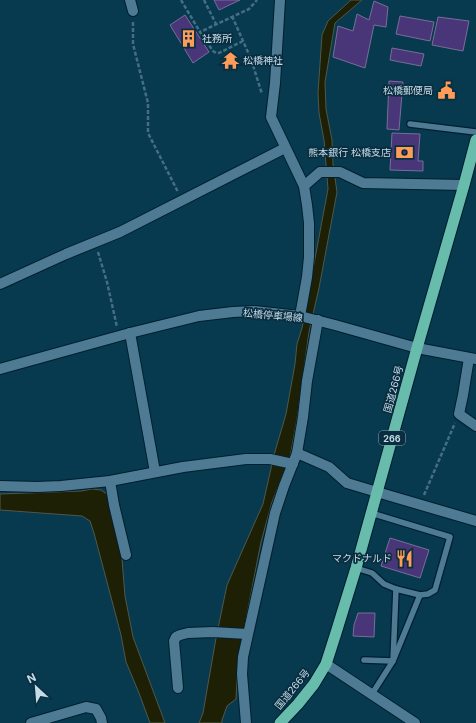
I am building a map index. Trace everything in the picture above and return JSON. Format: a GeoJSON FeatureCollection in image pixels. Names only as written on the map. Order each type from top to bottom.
{"type":"FeatureCollection","features":[{"type":"Feature","properties":{"kind":"highway","name":"国道266号"},"geometry":{"type":"LineString","coordinates":[[280,723],[310,689],[326,664],[356,568],[416,348],[469,178],[476,140]]}},
{"type":"Feature","properties":{"kind":"street"},"geometry":{"type":"LineString","coordinates":[[130,0],[133,11]]}},
{"type":"Feature","properties":{"kind":"street"},"geometry":{"type":"LineString","coordinates":[[246,723],[242,674],[245,634],[275,513],[291,463],[297,452],[307,381],[309,318],[307,277],[309,223],[304,186],[271,117],[275,83],[280,0]]}},
{"type":"Feature","properties":{"kind":"street"},"geometry":{"type":"LineString","coordinates":[[0,284],[120,232],[286,148]]}},
{"type":"Feature","properties":{"kind":"street"},"geometry":{"type":"LineString","coordinates":[[304,186],[320,172],[340,172],[362,183],[469,178]]}},
{"type":"Feature","properties":{"kind":"street","name":"松橋停車場線"},"geometry":{"type":"LineString","coordinates":[[0,369],[130,333],[200,316],[254,311],[309,318],[416,348],[472,359]]}},
{"type":"Feature","properties":{"kind":"street"},"geometry":{"type":"LineString","coordinates":[[130,333],[155,472]]}},
{"type":"Feature","properties":{"kind":"street"},"geometry":{"type":"LineString","coordinates":[[472,359],[458,414],[476,426]]}},
{"type":"Feature","properties":{"kind":"street"},"geometry":{"type":"LineString","coordinates":[[297,452],[329,467],[347,483],[476,521]]}},
{"type":"Feature","properties":{"kind":"street"},"geometry":{"type":"LineString","coordinates":[[0,486],[60,486],[110,481],[183,467],[246,459],[270,459],[291,463]]}},
{"type":"Feature","properties":{"kind":"street"},"geometry":{"type":"LineString","coordinates":[[110,481],[126,555]]}},
{"type":"Feature","properties":{"kind":"street"},"geometry":{"type":"LineString","coordinates":[[178,688],[174,641],[176,638],[180,635],[188,633],[213,632],[245,634]]}},
{"type":"Feature","properties":{"kind":"street"},"geometry":{"type":"LineString","coordinates":[[326,664],[415,723]]}},
{"type":"Feature","properties":{"kind":"street"},"geometry":{"type":"LineString","coordinates":[[30,723],[86,707],[96,709],[102,723]]}},
{"type":"Feature","properties":{"kind":"lane"},"geometry":{"type":"LineString","coordinates":[[410,124],[476,132]]}},
{"type":"Feature","properties":{"kind":"lane"},"geometry":{"type":"LineString","coordinates":[[356,568],[372,573],[384,584],[396,589],[420,595],[428,594],[435,590],[450,537],[371,513]]}},
{"type":"Feature","properties":{"kind":"lane"},"geometry":{"type":"LineString","coordinates":[[393,661],[396,589]]}},
{"type":"Feature","properties":{"kind":"lane"},"geometry":{"type":"LineString","coordinates":[[372,694],[393,661],[420,595]]}},
{"type":"Feature","properties":{"kind":"lane"},"geometry":{"type":"LineString","coordinates":[[364,660],[393,661]]}},
{"type":"Feature","properties":{"kind":"path"},"geometry":{"type":"LineString","coordinates":[[181,0],[213,52],[219,53],[243,41]]}},
{"type":"Feature","properties":{"kind":"path"},"geometry":{"type":"LineString","coordinates":[[204,0],[216,24]]}},
{"type":"Feature","properties":{"kind":"path"},"geometry":{"type":"LineString","coordinates":[[200,32],[249,9],[257,0]]}},
{"type":"Feature","properties":{"kind":"path"},"geometry":{"type":"LineString","coordinates":[[133,11],[133,44],[148,103],[148,133],[182,200]]}},
{"type":"Feature","properties":{"kind":"path"},"geometry":{"type":"LineString","coordinates":[[232,16],[251,59],[263,97]]}},
{"type":"Feature","properties":{"kind":"path"},"geometry":{"type":"LineString","coordinates":[[95,242],[120,336]]}},
{"type":"Feature","properties":{"kind":"path"},"geometry":{"type":"LineString","coordinates":[[420,505],[458,414]]}},
{"type":"Feature","properties":{"kind":"shaded area"},"geometry":{"type":"Polygon","coordinates":[[[351,0],[362,0],[335,23],[325,82],[326,109],[332,140],[333,164],[337,192],[309,332],[297,419],[290,457],[272,502],[261,542],[238,660],[236,699],[227,706],[222,723],[199,723],[203,713],[227,585],[263,504],[274,455],[286,414],[297,344],[302,328],[328,189],[318,93],[322,35],[328,21],[351,0]]]}},
{"type":"Feature","properties":{"kind":"shaded area"},"geometry":{"type":"Polygon","coordinates":[[[92,489],[101,490],[108,495],[121,547],[125,596],[133,637],[165,723],[150,723],[126,662],[121,635],[90,521],[82,516],[0,510],[0,494],[81,491],[92,489]]]}},
{"type":"Feature","properties":{"kind":"building"},"geometry":{"type":"Polygon","coordinates":[[[214,0],[240,0],[219,10],[214,0]]]}},
{"type":"Feature","properties":{"kind":"building"},"geometry":{"type":"Polygon","coordinates":[[[374,1],[388,7],[386,27],[374,25],[365,68],[333,57],[338,26],[353,31],[357,14],[369,20],[374,1]]]}},
{"type":"Feature","properties":{"kind":"building","name":"社務所"},"geometry":{"type":"Polygon","coordinates":[[[185,15],[209,52],[193,63],[170,25],[185,15]]]}},
{"type":"Feature","properties":{"kind":"building"},"geometry":{"type":"Polygon","coordinates":[[[400,16],[434,22],[430,41],[396,34],[400,16]]]}},
{"type":"Feature","properties":{"kind":"building"},"geometry":{"type":"Polygon","coordinates":[[[438,17],[469,21],[463,51],[432,45],[438,17]]]}},
{"type":"Feature","properties":{"kind":"building"},"geometry":{"type":"Polygon","coordinates":[[[392,48],[424,54],[421,66],[390,60],[392,48]]]}},
{"type":"Feature","properties":{"kind":"building"},"geometry":{"type":"Polygon","coordinates":[[[389,81],[403,82],[399,130],[387,129],[389,81]]]}},
{"type":"Feature","properties":{"kind":"building"},"geometry":{"type":"Polygon","coordinates":[[[392,133],[420,134],[418,161],[423,161],[423,171],[390,170],[392,133]]]}},
{"type":"Feature","properties":{"kind":"building","name":"マクドナルド"},"geometry":{"type":"Polygon","coordinates":[[[390,538],[429,550],[420,578],[381,566],[390,538]]]}},
{"type":"Feature","properties":{"kind":"building"},"geometry":{"type":"Polygon","coordinates":[[[358,613],[375,613],[374,637],[353,636],[354,625],[358,613]]]}},
{"type":"Feature","properties":{"kind":"place","name":"社務所"},"geometry":{"type":"Point","coordinates":[189,38]}},
{"type":"Feature","properties":{"kind":"place","name":"松橋神社"},"geometry":{"type":"Point","coordinates":[230,60]}},
{"type":"Feature","properties":{"kind":"place","name":"松橋郵便局"},"geometry":{"type":"Point","coordinates":[446,90]}},
{"type":"Feature","properties":{"kind":"place","name":"熊本銀行 松橋支店"},"geometry":{"type":"Point","coordinates":[404,152]}},
{"type":"Feature","properties":{"kind":"place","name":"マクドナルド"},"geometry":{"type":"Point","coordinates":[405,558]}}]}
